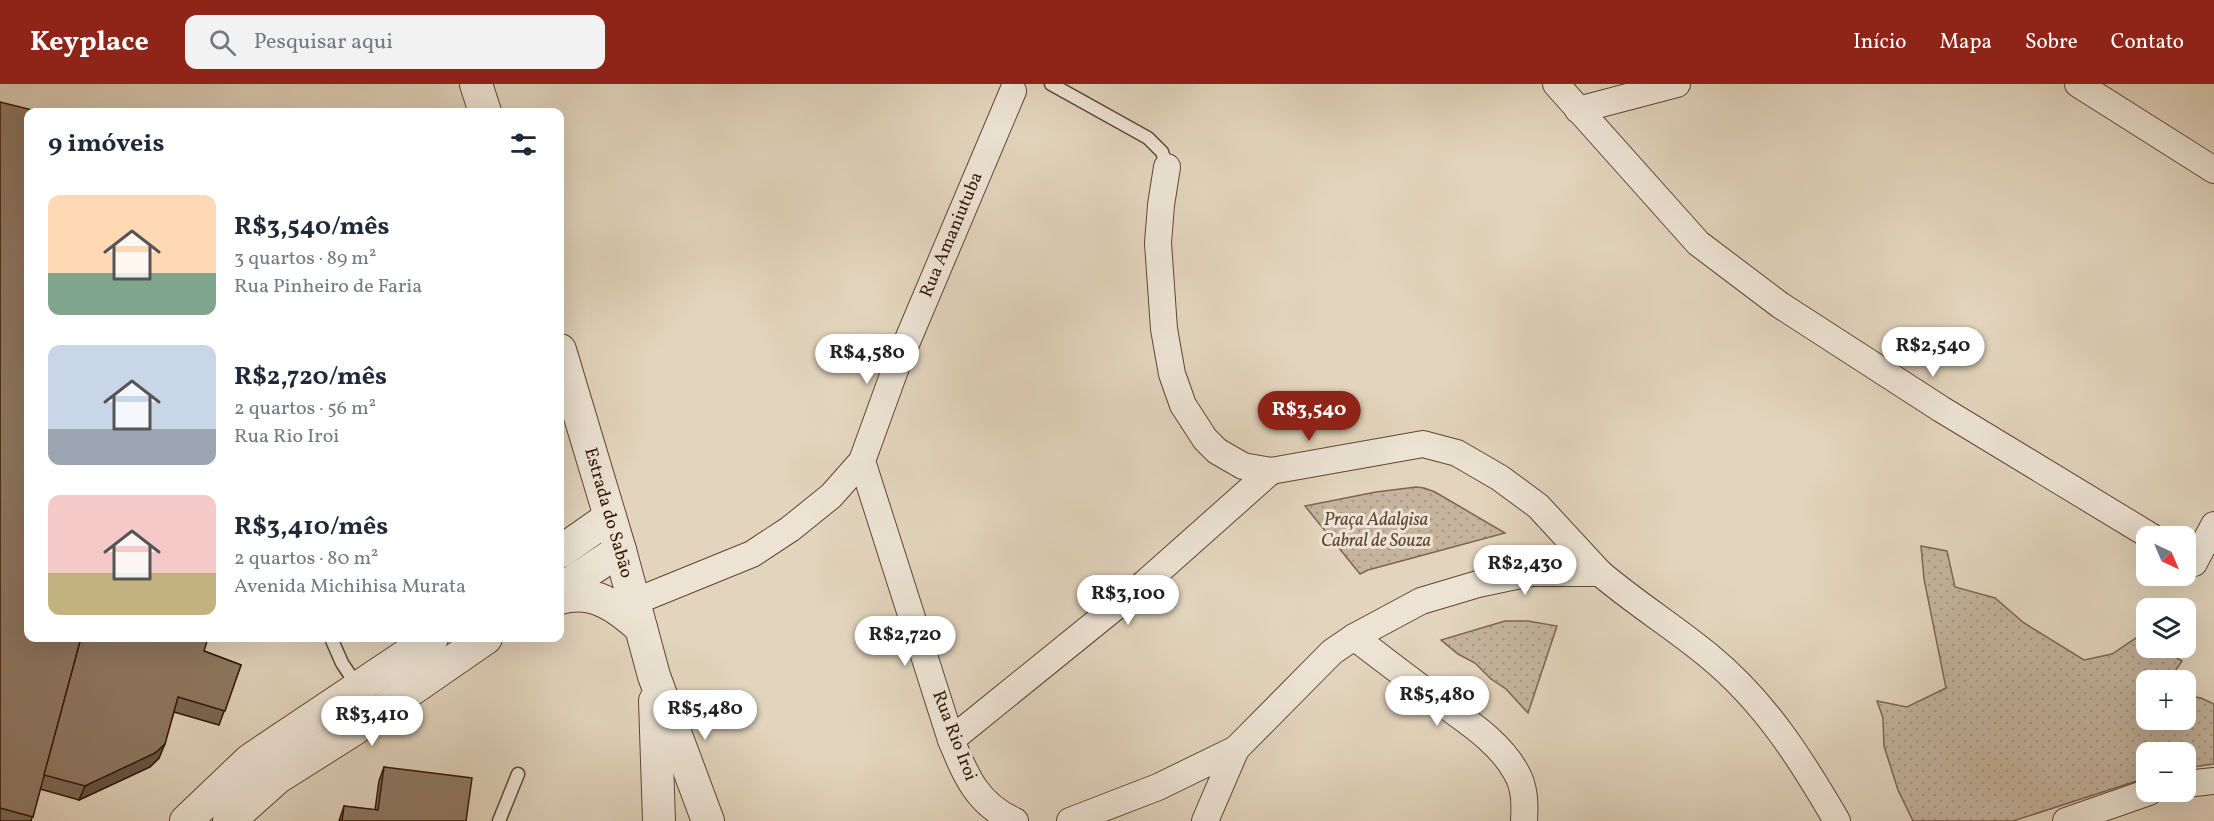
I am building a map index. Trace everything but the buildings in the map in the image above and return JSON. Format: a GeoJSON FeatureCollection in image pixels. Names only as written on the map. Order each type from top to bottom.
{"type":"FeatureCollection","features":[{"type":"Feature","properties":{"kind":"street"},"geometry":{"type":"LineString","coordinates":[[476,84],[484,108]]}},
{"type":"Feature","properties":{"kind":"street"},"geometry":{"type":"LineString","coordinates":[[1556,84],[1698,243],[1780,305],[1941,409],[2136,527]]}},
{"type":"Feature","properties":{"kind":"street"},"geometry":{"type":"LineString","coordinates":[[1578,110],[1677,84]]}},
{"type":"Feature","properties":{"kind":"street"},"geometry":{"type":"LineString","coordinates":[[2079,84],[2214,170]]}},
{"type":"Feature","properties":{"kind":"street","name":"Rua Amaniutuba"},"geometry":{"type":"LineString","coordinates":[[637,615],[752,554],[790,529],[831,496],[862,461],[895,370],[1015,87]]}},
{"type":"Feature","properties":{"kind":"street"},"geometry":{"type":"LineString","coordinates":[[1167,167],[1158,243],[1164,329],[1173,374],[1183,405],[1205,439],[1217,451],[1243,466],[1271,471],[1423,444],[1457,453],[1500,478],[1538,506],[1600,573],[1709,656],[1767,712],[1806,768],[1837,821]]}},
{"type":"Feature","properties":{"kind":"street","name":"Estrada do Sabão"},"geometry":{"type":"LineString","coordinates":[[564,363],[620,550],[654,676],[708,821]]}},
{"type":"Feature","properties":{"kind":"street","name":"Rua Rio Iroi"},"geometry":{"type":"LineString","coordinates":[[862,461],[951,740],[967,778],[977,792],[1000,813],[1015,821]]}},
{"type":"Feature","properties":{"kind":"street"},"geometry":{"type":"LineString","coordinates":[[951,740],[1145,583],[1271,471]]}},
{"type":"Feature","properties":{"kind":"street"},"geometry":{"type":"LineString","coordinates":[[564,549],[610,517]]}},
{"type":"Feature","properties":{"kind":"street"},"geometry":{"type":"LineString","coordinates":[[2198,565],[2214,525]]}},
{"type":"Feature","properties":{"kind":"street"},"geometry":{"type":"LineString","coordinates":[[564,587],[620,550]]}},
{"type":"Feature","properties":{"kind":"street"},"geometry":{"type":"LineString","coordinates":[[1070,821],[1158,787],[1236,749],[1332,652],[1354,637],[1421,601],[1478,584],[1531,573],[1600,573]]}},
{"type":"Feature","properties":{"kind":"street"},"geometry":{"type":"LineString","coordinates":[[564,597],[576,593],[599,599],[622,611],[637,615]]}},
{"type":"Feature","properties":{"kind":"street"},"geometry":{"type":"LineString","coordinates":[[1354,637],[1483,734],[1503,755],[1516,771],[1522,785],[1525,805],[1524,821]]}},
{"type":"Feature","properties":{"kind":"street"},"geometry":{"type":"LineString","coordinates":[[186,821],[250,760],[426,642]]}},
{"type":"Feature","properties":{"kind":"street"},"geometry":{"type":"LineString","coordinates":[[238,818],[278,778],[353,730],[480,642]]}},
{"type":"Feature","properties":{"kind":"street","name":"Estrada do Sabão"},"geometry":{"type":"LineString","coordinates":[[654,676],[659,821]]}},
{"type":"Feature","properties":{"kind":"street"},"geometry":{"type":"LineString","coordinates":[[1205,821],[1236,749]]}},
{"type":"Feature","properties":{"kind":"street"},"geometry":{"type":"LineString","coordinates":[[2196,783],[2214,781]]}},
{"type":"Feature","properties":{"kind":"street"},"geometry":{"type":"LineString","coordinates":[[2066,821],[2136,797]]}},
{"type":"Feature","properties":{"kind":"lane"},"geometry":{"type":"LineString","coordinates":[[1051,84],[1148,138],[1162,152],[1167,167]]}},
{"type":"Feature","properties":{"kind":"lane"},"geometry":{"type":"LineString","coordinates":[[333,642],[342,663],[358,687]]}},
{"type":"Feature","properties":{"kind":"lane"},"geometry":{"type":"LineString","coordinates":[[499,821],[519,774]]}},
{"type":"Feature","properties":{"kind":"green space","name":"Praça Adalgisa Cabral de Souza"},"geometry":{"type":"Polygon","coordinates":[[[1416,487],[1435,492],[1505,533],[1360,574],[1305,506],[1376,492],[1416,487]]]}},
{"type":"Feature","properties":{"kind":"green space"},"geometry":{"type":"Polygon","coordinates":[[[1921,546],[1947,551],[1955,587],[1995,598],[2024,623],[2084,660],[2112,654],[2136,638],[2136,658],[2177,658],[2182,661],[2176,670],[2136,670],[2136,730],[2196,730],[2196,697],[2201,698],[2214,704],[2214,764],[2196,767],[2196,742],[2136,742],[2136,781],[2013,821],[1913,821],[1898,790],[1884,746],[1883,718],[1877,701],[1907,707],[1946,688],[1924,579],[1921,546]]]}},
{"type":"Feature","properties":{"kind":"green space"},"geometry":{"type":"Polygon","coordinates":[[[1505,621],[1528,621],[1557,626],[1528,713],[1506,689],[1491,679],[1475,663],[1458,654],[1441,640],[1505,621]]]}}]}
